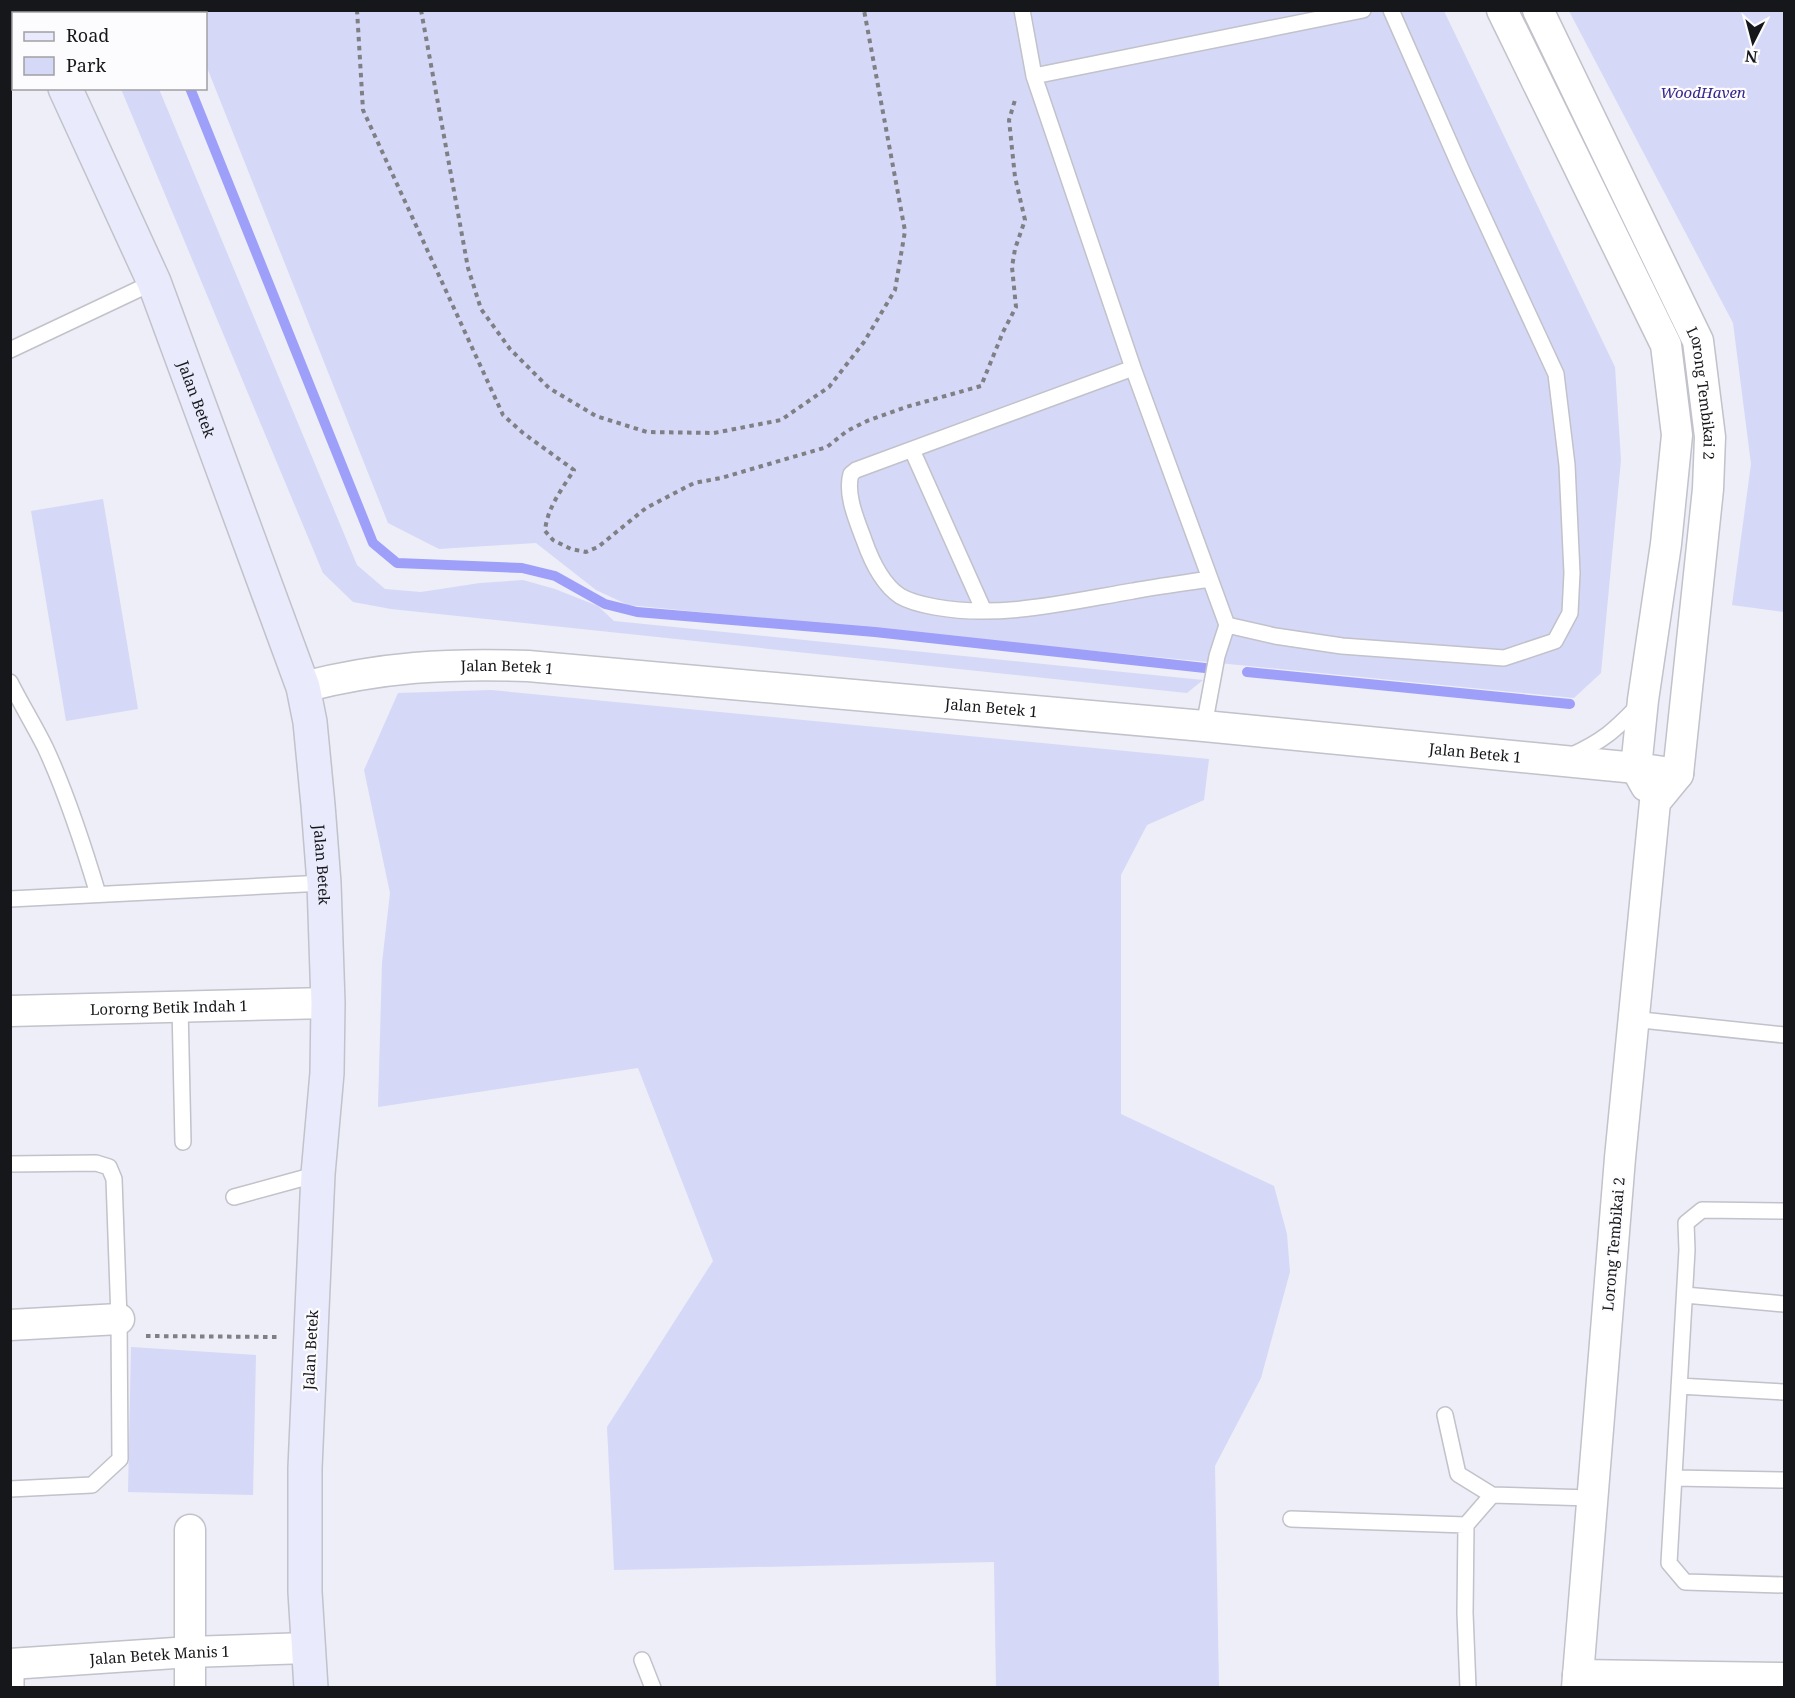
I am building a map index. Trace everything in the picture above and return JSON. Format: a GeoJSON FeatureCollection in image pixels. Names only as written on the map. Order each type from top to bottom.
{"type":"FeatureCollection","features":[{"type":"Feature","properties":{"kind":"street","name":"Lorong Tembikai 2"},"geometry":{"type":"LineString","coordinates":[[1502,10],[1666,345],[1677,435],[1666,544],[1635,768]]}},
{"type":"Feature","properties":{"kind":"street","name":"Lorong Tembikai 2"},"geometry":{"type":"LineString","coordinates":[[1538,10],[1698,341],[1710,437],[1708,489],[1678,774]]}},
{"type":"Feature","properties":{"kind":"street","name":"Jalan Betek"},"geometry":{"type":"LineString","coordinates":[[66,90],[154,282],[303,687],[310,722],[324,883],[328,1003],[327,1073],[318,1174],[310,1337],[304,1522],[310,1688]]}},
{"type":"Feature","properties":{"kind":"street"},"geometry":{"type":"LineString","coordinates":[[1666,544],[1701,548]]}},
{"type":"Feature","properties":{"kind":"street","name":"Jalan Betek 1"},"geometry":{"type":"LineString","coordinates":[[303,687],[343,677],[405,668],[477,664],[528,666],[1204,726],[1678,774]]}},
{"type":"Feature","properties":{"kind":"street"},"geometry":{"type":"LineString","coordinates":[[1635,768],[1655,802],[1678,774]]}},
{"type":"Feature","properties":{"kind":"street","name":"Lorong Tembikai 2"},"geometry":{"type":"LineString","coordinates":[[1578,1681],[1591,1498],[1632,1019],[1655,802]]}},
{"type":"Feature","properties":{"kind":"street","name":"Lororng Betik Indah 1"},"geometry":{"type":"LineString","coordinates":[[10,1011],[328,1003]]}},
{"type":"Feature","properties":{"kind":"street"},"geometry":{"type":"LineString","coordinates":[[10,1325],[120,1319]]}},
{"type":"Feature","properties":{"kind":"street"},"geometry":{"type":"LineString","coordinates":[[190,1530],[190,1688]]}},
{"type":"Feature","properties":{"kind":"street","name":"Jalan Betek Manis 1"},"geometry":{"type":"LineString","coordinates":[[14,1672],[190,1652],[308,1648]]}},
{"type":"Feature","properties":{"kind":"street"},"geometry":{"type":"LineString","coordinates":[[1578,1681],[1785,1678]]}},
{"type":"Feature","properties":{"kind":"lane"},"geometry":{"type":"LineString","coordinates":[[1022,10],[1034,76],[1133,368],[1227,625],[1217,656],[1204,726]]}},
{"type":"Feature","properties":{"kind":"lane"},"geometry":{"type":"LineString","coordinates":[[1034,76],[1362,10]]}},
{"type":"Feature","properties":{"kind":"lane"},"geometry":{"type":"LineString","coordinates":[[1227,625],[1275,636],[1342,646],[1504,658],[1555,641],[1570,613],[1572,573],[1568,465],[1556,374],[1462,171],[1391,10]]}},
{"type":"Feature","properties":{"kind":"lane"},"geometry":{"type":"LineString","coordinates":[[10,350],[154,282]]}},
{"type":"Feature","properties":{"kind":"lane"},"geometry":{"type":"LineString","coordinates":[[1133,368],[869,465],[851,474],[849,489],[859,526],[871,558],[887,585],[901,597],[924,605],[962,612],[1062,603],[1210,579]]}},
{"type":"Feature","properties":{"kind":"lane"},"geometry":{"type":"LineString","coordinates":[[912,450],[984,611]]}},
{"type":"Feature","properties":{"kind":"lane"},"geometry":{"type":"LineString","coordinates":[[10,682],[45,748],[81,836],[98,894]]}},
{"type":"Feature","properties":{"kind":"lane"},"geometry":{"type":"LineString","coordinates":[[1559,761],[1599,743],[1619,726],[1643,700]]}},
{"type":"Feature","properties":{"kind":"lane"},"geometry":{"type":"LineString","coordinates":[[10,899],[324,883]]}},
{"type":"Feature","properties":{"kind":"lane"},"geometry":{"type":"LineString","coordinates":[[180,1006],[183,1142]]}},
{"type":"Feature","properties":{"kind":"lane"},"geometry":{"type":"LineString","coordinates":[[1632,1019],[1785,1035]]}},
{"type":"Feature","properties":{"kind":"lane"},"geometry":{"type":"LineString","coordinates":[[10,1164],[96,1163],[109,1167],[114,1179],[120,1319],[120,1459],[92,1485],[10,1489]]}},
{"type":"Feature","properties":{"kind":"lane"},"geometry":{"type":"LineString","coordinates":[[234,1197],[318,1174]]}},
{"type":"Feature","properties":{"kind":"lane"},"geometry":{"type":"LineString","coordinates":[[1785,1211],[1702,1210],[1686,1223],[1685,1294],[1669,1563],[1685,1582],[1785,1585]]}},
{"type":"Feature","properties":{"kind":"lane"},"geometry":{"type":"LineString","coordinates":[[1685,1294],[1785,1305]]}},
{"type":"Feature","properties":{"kind":"lane"},"geometry":{"type":"LineString","coordinates":[[1679,1386],[1785,1392]]}},
{"type":"Feature","properties":{"kind":"lane"},"geometry":{"type":"LineString","coordinates":[[1446,1415],[1458,1474],[1492,1495],[1591,1498]]}},
{"type":"Feature","properties":{"kind":"lane"},"geometry":{"type":"LineString","coordinates":[[1674,1478],[1785,1480]]}},
{"type":"Feature","properties":{"kind":"lane"},"geometry":{"type":"LineString","coordinates":[[1468,1688],[1465,1613],[1466,1525],[1492,1495]]}},
{"type":"Feature","properties":{"kind":"lane"},"geometry":{"type":"LineString","coordinates":[[1291,1519],[1466,1525]]}},
{"type":"Feature","properties":{"kind":"lane"},"geometry":{"type":"LineString","coordinates":[[642,1660],[653,1688]]}},
{"type":"Feature","properties":{"kind":"path"},"geometry":{"type":"LineString","coordinates":[[357,10],[363,110],[503,415],[523,433],[574,470],[546,519],[545,531],[553,540],[571,549],[586,552],[598,546],[646,508],[694,483],[721,478],[827,447],[848,431],[867,421],[906,407],[981,386],[1016,307],[1012,267],[1015,249],[1025,220],[1015,177],[1009,120],[1017,94],[1034,76]]}},
{"type":"Feature","properties":{"kind":"path"},"geometry":{"type":"LineString","coordinates":[[421,10],[468,268],[481,309],[510,349],[549,388],[596,416],[647,432],[714,434],[781,420],[829,387],[864,342],[895,290],[905,231],[864,10]]}},
{"type":"Feature","properties":{"kind":"path"},"geometry":{"type":"LineString","coordinates":[[120,1319],[129,1336],[310,1337]]}},
{"type":"Feature","properties":{"kind":"green space"},"geometry":{"type":"Polygon","coordinates":[[[1444,11],[1615,367],[1621,460],[1601,673],[1574,698],[628,605],[596,590],[536,543],[439,549],[388,523],[207,68],[207,12],[184,12],[1444,11]]]}},
{"type":"Feature","properties":{"kind":"green space","name":"WoodHaven"},"geometry":{"type":"Polygon","coordinates":[[[1569,11],[1784,11],[1784,612],[1732,605],[1751,464],[1733,323],[1569,11]]]}},
{"type":"Feature","properties":{"kind":"green space"},"geometry":{"type":"Polygon","coordinates":[[[121,90],[159,90],[357,565],[385,589],[421,592],[480,583],[523,580],[555,589],[598,606],[614,621],[1203,680],[1187,693],[391,609],[353,602],[323,573],[121,90]]]}},
{"type":"Feature","properties":{"kind":"green space"},"geometry":{"type":"Polygon","coordinates":[[[103,499],[138,709],[66,721],[31,511],[103,499]]]}},
{"type":"Feature","properties":{"kind":"green space"},"geometry":{"type":"Polygon","coordinates":[[[491,690],[1209,759],[1204,800],[1147,825],[1121,875],[1121,1114],[1274,1186],[1287,1234],[1290,1272],[1261,1378],[1215,1466],[1219,1687],[996,1687],[994,1562],[614,1570],[607,1427],[713,1261],[638,1068],[378,1107],[382,963],[390,893],[364,770],[398,693],[491,690]]]}},
{"type":"Feature","properties":{"kind":"green space"},"geometry":{"type":"Polygon","coordinates":[[[131,1347],[256,1355],[253,1495],[128,1492],[131,1347]]]}},
{"type":"Feature","properties":{"kind":"waterway"},"geometry":{"type":"LineString","coordinates":[[191,90],[373,543],[397,563],[522,568],[555,576],[605,604],[637,612],[875,632],[1205,668]]}},
{"type":"Feature","properties":{"kind":"waterway"},"geometry":{"type":"LineString","coordinates":[[1247,672],[1570,704]]}}]}
